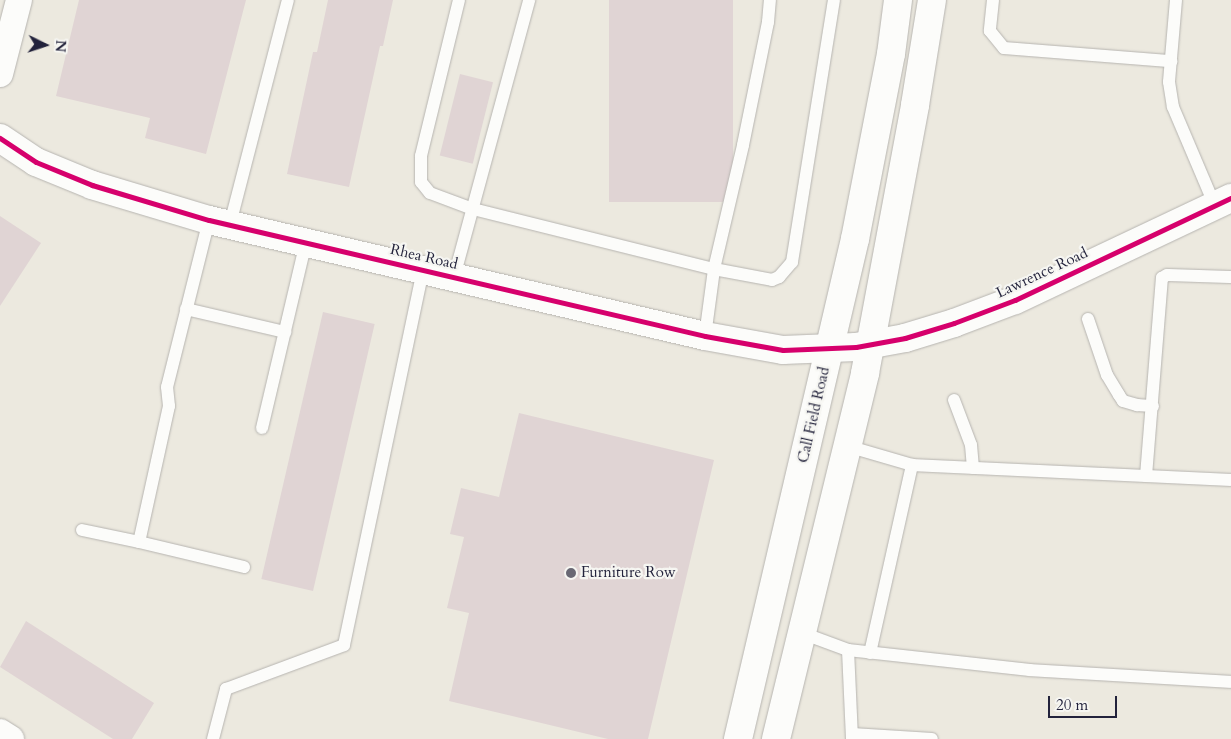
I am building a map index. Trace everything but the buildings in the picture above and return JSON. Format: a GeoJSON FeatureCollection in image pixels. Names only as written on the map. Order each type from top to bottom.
{"type":"FeatureCollection","features":[{"type":"Feature","properties":{"kind":"main road","name":"Call Field Road"},"geometry":{"type":"LineString","coordinates":[[738,739],[856,239],[891,54],[898,0]]}},
{"type":"Feature","properties":{"kind":"main road"},"geometry":{"type":"LineString","coordinates":[[776,739],[847,446],[863,346],[915,106],[932,0]]}},
{"type":"Feature","properties":{"kind":"main road","name":"Rhea Road"},"geometry":{"type":"LineString","coordinates":[[0,138],[36,162],[92,185],[219,222],[705,336],[784,350],[863,346]]}},
{"type":"Feature","properties":{"kind":"main road","name":"Lawrence Road"},"geometry":{"type":"LineString","coordinates":[[863,346],[905,338],[954,323],[1015,300],[1223,202]]}},
{"type":"Feature","properties":{"kind":"main road"},"geometry":{"type":"LineString","coordinates":[[767,619],[802,633]]}},
{"type":"Feature","properties":{"kind":"street"},"geometry":{"type":"LineString","coordinates":[[0,74],[19,0]]}},
{"type":"Feature","properties":{"kind":"lane"},"geometry":{"type":"LineString","coordinates":[[138,542],[169,406],[167,387],[186,309],[219,222],[288,0]]}},
{"type":"Feature","properties":{"kind":"lane"},"geometry":{"type":"LineString","coordinates":[[459,0],[421,156],[421,182],[430,194],[473,209],[714,269],[772,280],[779,277],[792,262],[834,0]]}},
{"type":"Feature","properties":{"kind":"lane"},"geometry":{"type":"LineString","coordinates":[[454,277],[529,0]]}},
{"type":"Feature","properties":{"kind":"lane"},"geometry":{"type":"LineString","coordinates":[[705,336],[714,269],[745,135],[768,22],[770,0]]}},
{"type":"Feature","properties":{"kind":"lane"},"geometry":{"type":"LineString","coordinates":[[992,0],[990,31],[1004,48],[1171,60]]}},
{"type":"Feature","properties":{"kind":"lane"},"geometry":{"type":"LineString","coordinates":[[1176,0],[1169,82],[1172,107],[1223,202]]}},
{"type":"Feature","properties":{"kind":"lane"},"geometry":{"type":"LineString","coordinates":[[262,428],[306,242]]}},
{"type":"Feature","properties":{"kind":"lane"},"geometry":{"type":"LineString","coordinates":[[213,739],[226,689],[344,645],[423,270]]}},
{"type":"Feature","properties":{"kind":"lane"},"geometry":{"type":"LineString","coordinates":[[1146,476],[1162,278],[1167,275],[1231,277]]}},
{"type":"Feature","properties":{"kind":"lane"},"geometry":{"type":"LineString","coordinates":[[186,309],[285,332]]}},
{"type":"Feature","properties":{"kind":"lane"},"geometry":{"type":"LineString","coordinates":[[1088,318],[1107,375],[1118,395],[1123,401],[1137,405],[1153,406]]}},
{"type":"Feature","properties":{"kind":"lane"},"geometry":{"type":"LineString","coordinates":[[954,400],[971,445],[973,468]]}},
{"type":"Feature","properties":{"kind":"lane"},"geometry":{"type":"LineString","coordinates":[[847,446],[912,464],[1231,480]]}},
{"type":"Feature","properties":{"kind":"lane"},"geometry":{"type":"LineString","coordinates":[[870,653],[912,464]]}},
{"type":"Feature","properties":{"kind":"lane"},"geometry":{"type":"LineString","coordinates":[[82,530],[244,567]]}},
{"type":"Feature","properties":{"kind":"lane"},"geometry":{"type":"LineString","coordinates":[[802,633],[848,650],[870,653],[1030,670],[1231,682]]}},
{"type":"Feature","properties":{"kind":"lane"},"geometry":{"type":"LineString","coordinates":[[848,650],[852,736],[932,739]]}},
{"type":"Feature","properties":{"kind":"cycle path"},"geometry":{"type":"LineString","coordinates":[[0,138],[36,162],[92,185],[209,220],[705,336],[783,350],[856,347],[905,338],[954,323],[1015,300],[1231,198]]}},
{"type":"Feature","properties":{"kind":"place","name":"Furniture Row"},"geometry":{"type":"Point","coordinates":[571,573]}}]}
